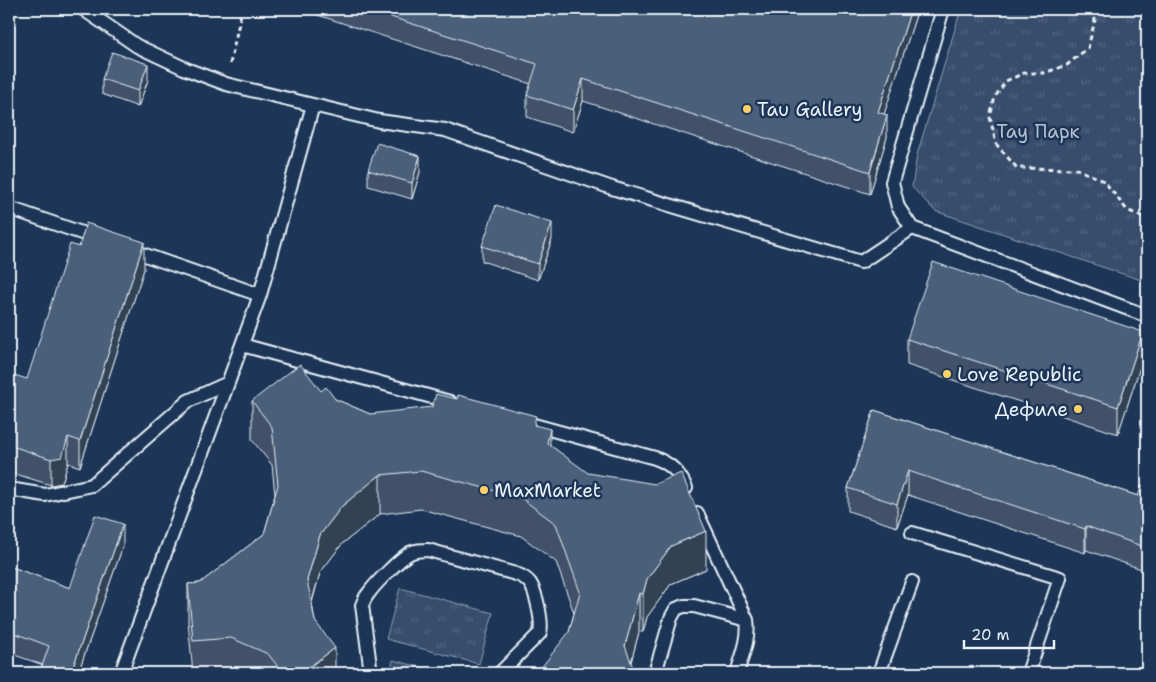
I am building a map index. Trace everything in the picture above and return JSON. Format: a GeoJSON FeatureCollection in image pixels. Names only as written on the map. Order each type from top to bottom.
{"type":"FeatureCollection","features":[{"type":"Feature","properties":{"kind":"lane"},"geometry":{"type":"LineString","coordinates":[[83,9],[137,46],[186,69],[226,84],[380,121],[445,130],[612,188],[860,262],[912,228]]}},
{"type":"Feature","properties":{"kind":"lane"},"geometry":{"type":"LineString","coordinates":[[942,9],[892,182],[898,207],[912,228],[1147,316]]}},
{"type":"Feature","properties":{"kind":"lane"},"geometry":{"type":"LineString","coordinates":[[121,673],[260,295],[313,105]]}},
{"type":"Feature","properties":{"kind":"lane"},"geometry":{"type":"LineString","coordinates":[[9,208],[260,295]]}},
{"type":"Feature","properties":{"kind":"lane"},"geometry":{"type":"LineString","coordinates":[[242,345],[463,405]]}},
{"type":"Feature","properties":{"kind":"lane"},"geometry":{"type":"LineString","coordinates":[[9,489],[45,495],[92,485],[188,401],[228,383]]}},
{"type":"Feature","properties":{"kind":"lane"},"geometry":{"type":"LineString","coordinates":[[520,421],[655,458],[666,463],[676,472],[684,483],[747,620],[748,630],[737,673]]}},
{"type":"Feature","properties":{"kind":"lane"},"geometry":{"type":"LineString","coordinates":[[912,533],[1060,578],[1028,673]]}},
{"type":"Feature","properties":{"kind":"lane"},"geometry":{"type":"LineString","coordinates":[[371,673],[362,605],[366,596],[401,559],[410,553],[428,550],[516,574],[530,583],[534,591],[541,620],[540,632],[500,673]]}},
{"type":"Feature","properties":{"kind":"lane"},"geometry":{"type":"LineString","coordinates":[[879,673],[912,582]]}},
{"type":"Feature","properties":{"kind":"lane"},"geometry":{"type":"LineString","coordinates":[[655,673],[671,618],[676,609],[684,606],[694,606],[747,620]]}},
{"type":"Feature","properties":{"kind":"path"},"geometry":{"type":"LineString","coordinates":[[226,84],[242,9]]}},
{"type":"Feature","properties":{"kind":"path"},"geometry":{"type":"LineString","coordinates":[[1092,9],[1095,20],[1088,48],[1067,65],[1044,72],[1024,74],[1006,81],[995,97],[990,117],[996,144],[1017,168],[1077,169],[1104,182],[1127,210],[1147,219]]}},
{"type":"Feature","properties":{"kind":"green space","name":"Тау Парк"},"geometry":{"type":"Polygon","coordinates":[[[961,9],[1147,9],[1147,282],[935,211],[912,187],[917,155],[961,9]]]}},
{"type":"Feature","properties":{"kind":"green space"},"geometry":{"type":"Polygon","coordinates":[[[400,588],[493,613],[479,664],[386,639],[400,588]]]}},
{"type":"Feature","properties":{"kind":"green space"},"geometry":{"type":"Polygon","coordinates":[[[393,660],[443,673],[390,673],[393,660]]]}},
{"type":"Feature","properties":{"kind":"building","name":"Tau Gallery"},"geometry":{"type":"Polygon","coordinates":[[[366,9],[911,9],[878,112],[887,115],[870,172],[583,79],[573,110],[527,95],[537,64],[366,9]]]}},
{"type":"Feature","properties":{"kind":"building"},"geometry":{"type":"Polygon","coordinates":[[[112,52],[148,64],[138,91],[102,79],[112,52]]]}},
{"type":"Feature","properties":{"kind":"building"},"geometry":{"type":"Polygon","coordinates":[[[377,143],[420,156],[412,183],[368,170],[377,143]]]}},
{"type":"Feature","properties":{"kind":"building"},"geometry":{"type":"Polygon","coordinates":[[[496,205],[552,223],[538,264],[482,246],[496,205]]]}},
{"type":"Feature","properties":{"kind":"building"},"geometry":{"type":"Polygon","coordinates":[[[86,223],[144,242],[80,441],[68,437],[62,457],[51,459],[9,445],[9,383],[11,384],[14,375],[27,379],[70,244],[79,247],[86,223]]]}},
{"type":"Feature","properties":{"kind":"building"},"geometry":{"type":"Polygon","coordinates":[[[933,262],[1143,332],[1118,407],[907,339],[933,262]]]}},
{"type":"Feature","properties":{"kind":"building"},"geometry":{"type":"Polygon","coordinates":[[[300,364],[321,391],[326,387],[335,399],[370,414],[432,407],[436,394],[457,399],[458,395],[536,416],[534,425],[550,429],[547,443],[588,473],[655,484],[681,473],[706,531],[671,546],[647,579],[643,594],[639,593],[625,646],[635,673],[537,673],[569,632],[580,592],[556,524],[521,498],[421,471],[380,475],[342,506],[320,535],[307,580],[315,621],[335,648],[301,673],[283,673],[268,654],[231,638],[193,641],[188,584],[200,583],[264,534],[278,485],[272,427],[252,401],[300,364]]]}},
{"type":"Feature","properties":{"kind":"building"},"geometry":{"type":"Polygon","coordinates":[[[874,410],[1138,496],[1142,485],[1147,487],[1147,548],[1086,526],[1085,529],[908,471],[897,504],[848,488],[874,410]]]}},
{"type":"Feature","properties":{"kind":"building"},"geometry":{"type":"Polygon","coordinates":[[[95,515],[123,524],[71,673],[54,673],[41,669],[49,646],[9,631],[9,566],[70,588],[95,515]]]}},
{"type":"Feature","properties":{"kind":"place","name":"Tau Gallery"},"geometry":{"type":"Point","coordinates":[747,109]}},
{"type":"Feature","properties":{"kind":"place","name":"Love Republic"},"geometry":{"type":"Point","coordinates":[947,374]}},
{"type":"Feature","properties":{"kind":"place","name":"Дефиле"},"geometry":{"type":"Point","coordinates":[1078,409]}},
{"type":"Feature","properties":{"kind":"place","name":"MaxMarket"},"geometry":{"type":"Point","coordinates":[484,490]}}]}
